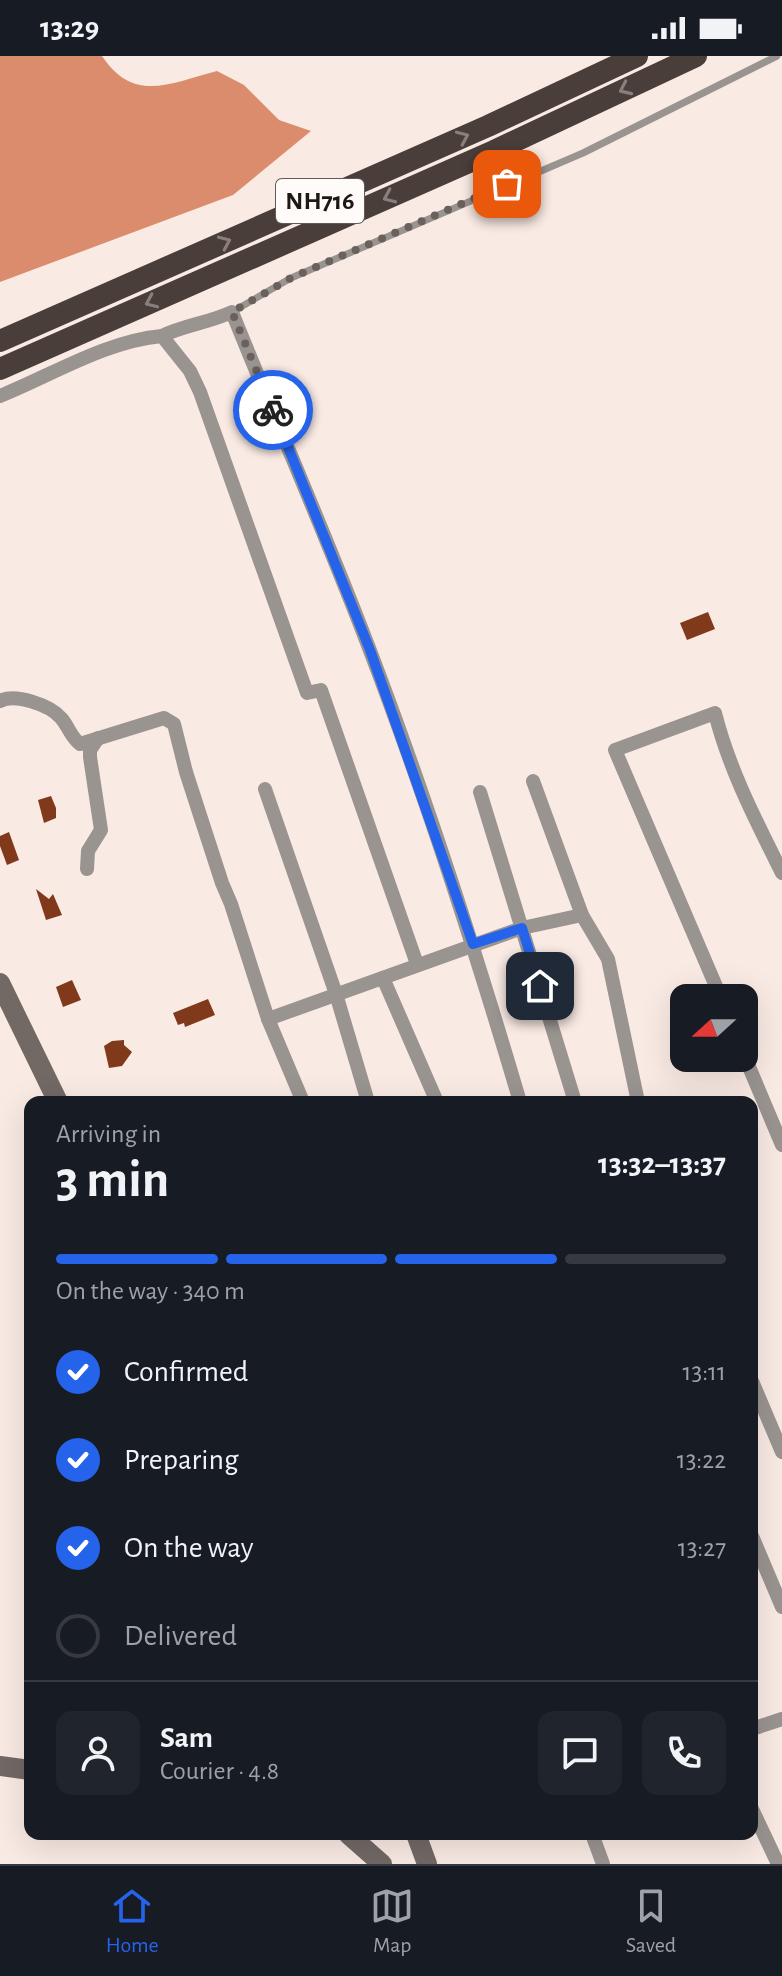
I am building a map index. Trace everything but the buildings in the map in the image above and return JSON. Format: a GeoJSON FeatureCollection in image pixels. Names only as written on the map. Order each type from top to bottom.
{"type":"FeatureCollection","features":[{"type":"Feature","properties":{"kind":"highway","name":"NH716"},"geometry":{"type":"LineString","coordinates":[[0,341],[459,139],[637,56]]}},
{"type":"Feature","properties":{"kind":"highway","name":"NH716"},"geometry":{"type":"LineString","coordinates":[[0,369],[494,151],[696,56]]}},
{"type":"Feature","properties":{"kind":"main road"},"geometry":{"type":"LineString","coordinates":[[0,983],[55,1096]]}},
{"type":"Feature","properties":{"kind":"main road"},"geometry":{"type":"LineString","coordinates":[[0,1766],[24,1769]]}},
{"type":"Feature","properties":{"kind":"main road"},"geometry":{"type":"LineString","coordinates":[[355,1840],[382,1864]]}},
{"type":"Feature","properties":{"kind":"main road"},"geometry":{"type":"LineString","coordinates":[[418,1840],[427,1864]]}},
{"type":"Feature","properties":{"kind":"street"},"geometry":{"type":"LineString","coordinates":[[0,396],[117,344],[162,336],[184,326],[209,323],[232,312],[294,457],[370,650],[473,944],[518,1096]]}},
{"type":"Feature","properties":{"kind":"street"},"geometry":{"type":"LineString","coordinates":[[162,336],[190,371],[200,392],[307,693],[321,690],[417,964]]}},
{"type":"Feature","properties":{"kind":"street"},"geometry":{"type":"LineString","coordinates":[[0,701],[17,698],[49,709],[59,715],[80,744],[151,720],[164,718],[174,724],[202,825],[268,1019],[300,1096]]}},
{"type":"Feature","properties":{"kind":"street"},"geometry":{"type":"LineString","coordinates":[[715,984],[615,750],[715,713],[722,740],[752,813],[782,873]]}},
{"type":"Feature","properties":{"kind":"street"},"geometry":{"type":"LineString","coordinates":[[87,869],[88,851],[101,830],[90,757],[90,750],[98,738]]}},
{"type":"Feature","properties":{"kind":"street"},"geometry":{"type":"LineString","coordinates":[[533,781],[582,915],[608,959],[637,1096]]}},
{"type":"Feature","properties":{"kind":"street"},"geometry":{"type":"LineString","coordinates":[[265,789],[336,994],[366,1096]]}},
{"type":"Feature","properties":{"kind":"street"},"geometry":{"type":"LineString","coordinates":[[480,792],[573,1096]]}},
{"type":"Feature","properties":{"kind":"street"},"geometry":{"type":"LineString","coordinates":[[268,1019],[473,944],[522,928],[582,915]]}},
{"type":"Feature","properties":{"kind":"street"},"geometry":{"type":"LineString","coordinates":[[383,978],[434,1096]]}},
{"type":"Feature","properties":{"kind":"street"},"geometry":{"type":"LineString","coordinates":[[751,1072],[782,1145]]}},
{"type":"Feature","properties":{"kind":"street"},"geometry":{"type":"LineString","coordinates":[[758,1395],[782,1452]]}},
{"type":"Feature","properties":{"kind":"street"},"geometry":{"type":"LineString","coordinates":[[758,1550],[782,1607]]}},
{"type":"Feature","properties":{"kind":"street"},"geometry":{"type":"LineString","coordinates":[[758,1727],[782,1719]]}},
{"type":"Feature","properties":{"kind":"street"},"geometry":{"type":"LineString","coordinates":[[758,1822],[778,1864]]}},
{"type":"Feature","properties":{"kind":"street"},"geometry":{"type":"LineString","coordinates":[[594,1840],[603,1864]]}},
{"type":"Feature","properties":{"kind":"lane"},"geometry":{"type":"LineString","coordinates":[[232,312],[291,278],[583,153],[777,56]]}},
{"type":"Feature","properties":{"kind":"shaded area"},"geometry":{"type":"Polygon","coordinates":[[[0,56],[102,56],[114,71],[127,80],[154,86],[217,71],[244,85],[279,120],[311,131],[233,195],[0,282],[0,56]]]}},
{"type":"Feature","properties":{"kind":"way so far"},"geometry":{"type":"LineString","coordinates":[[273,410],[232,312],[291,278],[507,184]]}},
{"type":"Feature","properties":{"kind":"route"},"geometry":{"type":"LineString","coordinates":[[273,410],[370,650],[473,944],[522,928],[540,986]]}}]}
